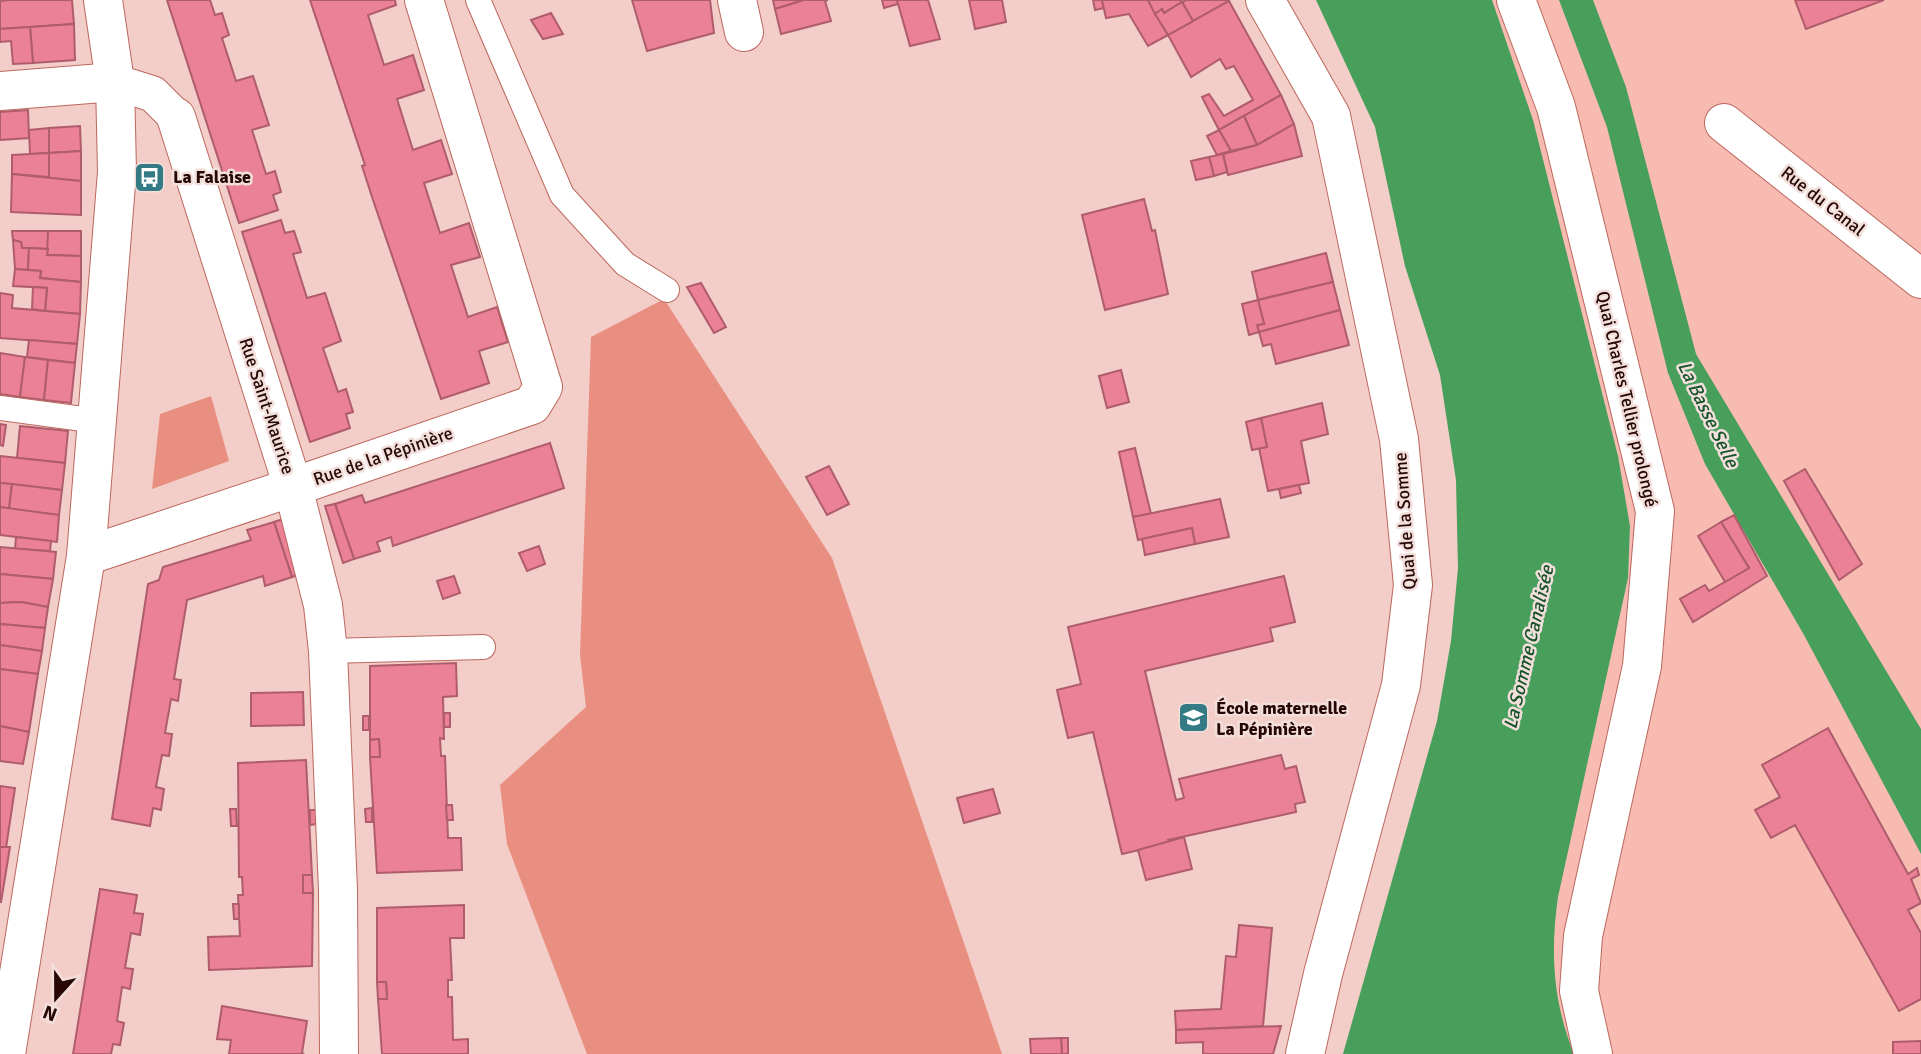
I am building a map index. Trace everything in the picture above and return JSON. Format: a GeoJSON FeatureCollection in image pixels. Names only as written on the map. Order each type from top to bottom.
{"type":"FeatureCollection","features":[{"type":"Feature","properties":{"kind":"street"},"geometry":{"type":"LineString","coordinates":[[6,1054],[86,556],[117,172],[115,82],[103,0]]}},
{"type":"Feature","properties":{"kind":"street","name":"Rue de la Pépinière"},"geometry":{"type":"LineString","coordinates":[[339,1054],[338,890],[328,651],[324,605],[293,487],[532,405],[543,387],[424,0]]}},
{"type":"Feature","properties":{"kind":"street","name":"Quai de la Somme"},"geometry":{"type":"LineString","coordinates":[[1265,0],[1331,116],[1399,439],[1413,585],[1401,685],[1322,974],[1305,1054]]}},
{"type":"Feature","properties":{"kind":"street","name":"Quai Charles Tellier prolongé"},"geometry":{"type":"LineString","coordinates":[[1516,0],[1556,107],[1655,511],[1642,666],[1583,936],[1579,991],[1593,1054]]}},
{"type":"Feature","properties":{"kind":"street"},"geometry":{"type":"LineString","coordinates":[[0,91],[115,82],[153,94],[176,117]]}},
{"type":"Feature","properties":{"kind":"street","name":"Rue Saint-Maurice"},"geometry":{"type":"LineString","coordinates":[[86,556],[293,487],[176,117]]}},
{"type":"Feature","properties":{"kind":"street","name":"Rue du Canal"},"geometry":{"type":"LineString","coordinates":[[1724,123],[1921,279]]}},
{"type":"Feature","properties":{"kind":"lane"},"geometry":{"type":"LineString","coordinates":[[478,0],[562,195],[625,264],[667,290]]}},
{"type":"Feature","properties":{"kind":"lane"},"geometry":{"type":"LineString","coordinates":[[0,408],[98,421]]}},
{"type":"Feature","properties":{"kind":"lane"},"geometry":{"type":"LineString","coordinates":[[328,651],[483,647]]}},
{"type":"Feature","properties":{"kind":"shaded area"},"geometry":{"type":"Polygon","coordinates":[[[1439,0],[1921,0],[1921,1054],[1402,1054],[1582,490],[1439,0]]]}},
{"type":"Feature","properties":{"kind":"shaded area"},"geometry":{"type":"Polygon","coordinates":[[[664,299],[832,558],[1002,1054],[587,1054],[507,844],[500,785],[586,707],[580,655],[591,337],[664,299]]]}},
{"type":"Feature","properties":{"kind":"shaded area"},"geometry":{"type":"Polygon","coordinates":[[[211,396],[229,461],[152,489],[160,414],[211,396]]]}},
{"type":"Feature","properties":{"kind":"water","name":"La Somme Canalisée"},"geometry":{"type":"Polygon","coordinates":[[[1316,0],[1492,0],[1533,120],[1618,456],[1630,526],[1628,578],[1558,897],[1554,937],[1558,996],[1574,1054],[1343,1054],[1437,721],[1451,641],[1458,568],[1456,480],[1440,375],[1405,266],[1375,127],[1316,0]]]}},
{"type":"Feature","properties":{"kind":"water","name":"La Basse Selle"},"geometry":{"type":"Polygon","coordinates":[[[1559,0],[1593,0],[1626,87],[1696,354],[1921,729],[1921,854],[1804,635],[1705,464],[1668,373],[1607,127],[1559,0]]]}},
{"type":"Feature","properties":{"kind":"building"},"geometry":{"type":"Polygon","coordinates":[[[72,0],[74,24],[0,29],[0,1],[72,0]]]}},
{"type":"Feature","properties":{"kind":"building"},"geometry":{"type":"Polygon","coordinates":[[[167,0],[210,0],[215,15],[222,13],[229,35],[222,38],[236,81],[253,76],[269,125],[252,130],[266,174],[275,171],[281,192],[273,195],[278,210],[239,223],[167,0]]]}},
{"type":"Feature","properties":{"kind":"building"},"geometry":{"type":"Polygon","coordinates":[[[310,0],[395,0],[396,5],[368,15],[384,65],[413,55],[424,90],[397,99],[413,150],[441,140],[452,174],[424,183],[440,233],[469,223],[480,257],[451,265],[468,317],[497,307],[508,342],[479,351],[489,383],[441,399],[373,200],[362,166],[365,165],[310,0]]]}},
{"type":"Feature","properties":{"kind":"building"},"geometry":{"type":"Polygon","coordinates":[[[632,0],[710,0],[714,33],[647,51],[632,0]]]}},
{"type":"Feature","properties":{"kind":"building"},"geometry":{"type":"Polygon","coordinates":[[[773,0],[804,0],[775,9],[773,0]]]}},
{"type":"Feature","properties":{"kind":"building"},"geometry":{"type":"Polygon","coordinates":[[[804,0],[828,0],[825,1],[831,21],[781,34],[775,9],[804,0]]]}},
{"type":"Feature","properties":{"kind":"building"},"geometry":{"type":"Polygon","coordinates":[[[882,0],[897,0],[898,4],[884,8],[882,0]]]}},
{"type":"Feature","properties":{"kind":"building"},"geometry":{"type":"Polygon","coordinates":[[[897,0],[928,0],[940,39],[910,46],[897,0]]]}},
{"type":"Feature","properties":{"kind":"building"},"geometry":{"type":"Polygon","coordinates":[[[969,0],[1002,0],[1006,22],[975,29],[969,0]]]}},
{"type":"Feature","properties":{"kind":"building"},"geometry":{"type":"Polygon","coordinates":[[[1093,0],[1102,0],[1104,8],[1095,10],[1093,0]]]}},
{"type":"Feature","properties":{"kind":"building"},"geometry":{"type":"Polygon","coordinates":[[[1102,0],[1148,0],[1168,35],[1148,46],[1129,14],[1106,18],[1102,0]]]}},
{"type":"Feature","properties":{"kind":"building"},"geometry":{"type":"Polygon","coordinates":[[[1148,0],[1182,2],[1164,13],[1162,9],[1155,14],[1148,0]]]}},
{"type":"Feature","properties":{"kind":"building"},"geometry":{"type":"Polygon","coordinates":[[[1795,0],[1884,0],[1806,29],[1795,0]]]}},
{"type":"Feature","properties":{"kind":"building"},"geometry":{"type":"Polygon","coordinates":[[[1229,1],[1193,21],[1182,2],[1229,1]]]}},
{"type":"Feature","properties":{"kind":"building"},"geometry":{"type":"Polygon","coordinates":[[[1229,1],[1281,95],[1219,130],[1202,97],[1209,94],[1224,116],[1253,100],[1234,66],[1226,69],[1220,59],[1191,77],[1168,35],[1229,1]]]}},
{"type":"Feature","properties":{"kind":"building"},"geometry":{"type":"Polygon","coordinates":[[[1182,2],[1193,21],[1168,35],[1155,14],[1162,9],[1164,13],[1182,2]]]}},
{"type":"Feature","properties":{"kind":"building"},"geometry":{"type":"Polygon","coordinates":[[[551,13],[563,34],[543,39],[531,20],[551,13]]]}},
{"type":"Feature","properties":{"kind":"building"},"geometry":{"type":"Polygon","coordinates":[[[74,24],[75,60],[33,63],[30,27],[74,24]]]}},
{"type":"Feature","properties":{"kind":"building"},"geometry":{"type":"Polygon","coordinates":[[[30,27],[33,63],[13,64],[11,41],[0,42],[0,29],[30,27]]]}},
{"type":"Feature","properties":{"kind":"building"},"geometry":{"type":"Polygon","coordinates":[[[1281,95],[1294,124],[1257,145],[1244,116],[1281,95]]]}},
{"type":"Feature","properties":{"kind":"building"},"geometry":{"type":"Polygon","coordinates":[[[28,110],[29,138],[0,140],[0,112],[28,110]]]}},
{"type":"Feature","properties":{"kind":"building"},"geometry":{"type":"Polygon","coordinates":[[[1244,116],[1257,145],[1231,151],[1219,130],[1244,116]]]}},
{"type":"Feature","properties":{"kind":"building"},"geometry":{"type":"Polygon","coordinates":[[[1294,124],[1302,156],[1228,175],[1223,154],[1257,145],[1294,124]]]}},
{"type":"Feature","properties":{"kind":"building"},"geometry":{"type":"Polygon","coordinates":[[[80,126],[81,151],[49,153],[49,128],[80,126]]]}},
{"type":"Feature","properties":{"kind":"building"},"geometry":{"type":"Polygon","coordinates":[[[49,128],[49,153],[30,154],[29,130],[49,128]]]}},
{"type":"Feature","properties":{"kind":"building"},"geometry":{"type":"Polygon","coordinates":[[[1219,130],[1231,151],[1217,155],[1207,136],[1219,130]]]}},
{"type":"Feature","properties":{"kind":"building"},"geometry":{"type":"Polygon","coordinates":[[[81,151],[81,181],[49,180],[49,153],[81,151]]]}},
{"type":"Feature","properties":{"kind":"building"},"geometry":{"type":"Polygon","coordinates":[[[49,153],[49,177],[12,174],[12,155],[49,153]]]}},
{"type":"Feature","properties":{"kind":"building"},"geometry":{"type":"Polygon","coordinates":[[[1223,154],[1227,172],[1214,176],[1209,157],[1223,154]]]}},
{"type":"Feature","properties":{"kind":"building"},"geometry":{"type":"Polygon","coordinates":[[[1209,157],[1214,176],[1196,180],[1191,161],[1209,157]]]}},
{"type":"Feature","properties":{"kind":"building"},"geometry":{"type":"Polygon","coordinates":[[[12,174],[81,181],[81,215],[11,212],[12,174]]]}},
{"type":"Feature","properties":{"kind":"building"},"geometry":{"type":"Polygon","coordinates":[[[1144,199],[1152,231],[1155,230],[1168,294],[1105,310],[1082,215],[1144,199]]]}},
{"type":"Feature","properties":{"kind":"building"},"geometry":{"type":"Polygon","coordinates":[[[281,220],[285,233],[294,231],[301,252],[293,254],[307,298],[325,293],[341,341],[323,348],[338,392],[346,389],[353,412],[346,414],[350,428],[310,442],[242,232],[281,220]]]}},
{"type":"Feature","properties":{"kind":"building"},"geometry":{"type":"Polygon","coordinates":[[[12,231],[48,231],[48,249],[22,248],[21,242],[13,240],[12,231]]]}},
{"type":"Feature","properties":{"kind":"building"},"geometry":{"type":"Polygon","coordinates":[[[48,231],[81,231],[81,256],[47,255],[48,231]]]}},
{"type":"Feature","properties":{"kind":"building"},"geometry":{"type":"Polygon","coordinates":[[[13,240],[21,242],[22,248],[29,248],[28,270],[15,269],[13,240]]]}},
{"type":"Feature","properties":{"kind":"building"},"geometry":{"type":"Polygon","coordinates":[[[29,248],[48,249],[47,255],[81,256],[81,282],[40,278],[41,271],[28,270],[29,248]]]}},
{"type":"Feature","properties":{"kind":"building"},"geometry":{"type":"Polygon","coordinates":[[[1326,253],[1333,282],[1258,300],[1252,272],[1326,253]]]}},
{"type":"Feature","properties":{"kind":"building"},"geometry":{"type":"Polygon","coordinates":[[[15,269],[41,271],[40,278],[81,282],[80,314],[45,311],[47,288],[13,286],[15,269]]]}},
{"type":"Feature","properties":{"kind":"building"},"geometry":{"type":"Polygon","coordinates":[[[1333,282],[1340,310],[1259,332],[1257,325],[1264,324],[1258,300],[1333,282]]]}},
{"type":"Feature","properties":{"kind":"building"},"geometry":{"type":"Polygon","coordinates":[[[701,283],[726,327],[714,333],[687,287],[701,283]]]}},
{"type":"Feature","properties":{"kind":"building"},"geometry":{"type":"Polygon","coordinates":[[[33,287],[47,288],[45,311],[32,309],[33,287]]]}},
{"type":"Feature","properties":{"kind":"building"},"geometry":{"type":"Polygon","coordinates":[[[0,293],[13,295],[12,308],[80,314],[77,344],[0,338],[0,293]]]}},
{"type":"Feature","properties":{"kind":"building"},"geometry":{"type":"Polygon","coordinates":[[[1258,300],[1264,324],[1257,325],[1259,332],[1249,335],[1242,304],[1258,300]]]}},
{"type":"Feature","properties":{"kind":"building"},"geometry":{"type":"Polygon","coordinates":[[[1340,310],[1349,345],[1276,364],[1271,344],[1263,346],[1259,332],[1340,310]]]}},
{"type":"Feature","properties":{"kind":"building"},"geometry":{"type":"Polygon","coordinates":[[[29,340],[77,344],[75,363],[27,357],[29,340]]]}},
{"type":"Feature","properties":{"kind":"building"},"geometry":{"type":"Polygon","coordinates":[[[0,353],[25,357],[20,397],[0,394],[0,353]]]}},
{"type":"Feature","properties":{"kind":"building"},"geometry":{"type":"Polygon","coordinates":[[[25,357],[48,360],[44,400],[20,397],[25,357]]]}},
{"type":"Feature","properties":{"kind":"building"},"geometry":{"type":"Polygon","coordinates":[[[48,360],[75,363],[71,403],[44,400],[48,360]]]}},
{"type":"Feature","properties":{"kind":"building"},"geometry":{"type":"Polygon","coordinates":[[[1121,370],[1129,402],[1107,408],[1099,376],[1121,370]]]}},
{"type":"Feature","properties":{"kind":"building"},"geometry":{"type":"Polygon","coordinates":[[[1322,403],[1328,434],[1301,441],[1309,483],[1268,491],[1259,448],[1267,447],[1261,418],[1322,403]]]}},
{"type":"Feature","properties":{"kind":"building"},"geometry":{"type":"Polygon","coordinates":[[[1261,418],[1267,447],[1252,450],[1246,422],[1261,418]]]}},
{"type":"Feature","properties":{"kind":"building"},"geometry":{"type":"Polygon","coordinates":[[[0,424],[6,425],[3,446],[0,445],[0,424]]]}},
{"type":"Feature","properties":{"kind":"building"},"geometry":{"type":"Polygon","coordinates":[[[20,426],[68,431],[65,463],[17,458],[20,426]]]}},
{"type":"Feature","properties":{"kind":"building"},"geometry":{"type":"Polygon","coordinates":[[[550,443],[564,488],[393,546],[391,537],[377,542],[380,551],[354,559],[335,504],[362,495],[365,503],[550,443]]]}},
{"type":"Feature","properties":{"kind":"building"},"geometry":{"type":"Polygon","coordinates":[[[1135,448],[1151,514],[1133,517],[1119,452],[1135,448]]]}},
{"type":"Feature","properties":{"kind":"building"},"geometry":{"type":"Polygon","coordinates":[[[0,456],[65,463],[62,490],[0,483],[0,456]]]}},
{"type":"Feature","properties":{"kind":"building"},"geometry":{"type":"Polygon","coordinates":[[[829,466],[849,504],[827,515],[806,477],[829,466]]]}},
{"type":"Feature","properties":{"kind":"building"},"geometry":{"type":"Polygon","coordinates":[[[1805,469],[1862,564],[1839,580],[1784,481],[1805,469]]]}},
{"type":"Feature","properties":{"kind":"building"},"geometry":{"type":"Polygon","coordinates":[[[0,483],[12,484],[9,509],[0,507],[0,483]]]}},
{"type":"Feature","properties":{"kind":"building"},"geometry":{"type":"Polygon","coordinates":[[[12,484],[62,490],[59,515],[9,509],[12,484]]]}},
{"type":"Feature","properties":{"kind":"building"},"geometry":{"type":"Polygon","coordinates":[[[1299,485],[1301,493],[1281,498],[1279,489],[1299,485]]]}},
{"type":"Feature","properties":{"kind":"building"},"geometry":{"type":"Polygon","coordinates":[[[1220,499],[1229,537],[1195,544],[1192,528],[1138,540],[1133,517],[1220,499]]]}},
{"type":"Feature","properties":{"kind":"building"},"geometry":{"type":"Polygon","coordinates":[[[335,504],[354,559],[343,563],[325,506],[335,504]]]}},
{"type":"Feature","properties":{"kind":"building"},"geometry":{"type":"Polygon","coordinates":[[[0,507],[59,515],[57,542],[0,535],[0,507]]]}},
{"type":"Feature","properties":{"kind":"building"},"geometry":{"type":"Polygon","coordinates":[[[1734,515],[1767,576],[1693,622],[1680,599],[1705,585],[1709,591],[1749,568],[1721,522],[1734,515]]]}},
{"type":"Feature","properties":{"kind":"building"},"geometry":{"type":"Polygon","coordinates":[[[283,519],[301,574],[292,577],[274,522],[283,519]]]}},
{"type":"Feature","properties":{"kind":"building"},"geometry":{"type":"Polygon","coordinates":[[[274,522],[292,577],[265,586],[263,576],[187,600],[174,679],[181,680],[178,701],[171,699],[165,733],[172,734],[169,756],[162,755],[156,787],[164,789],[161,810],[153,808],[150,826],[112,819],[148,584],[159,580],[163,567],[251,540],[247,530],[274,522]]]}},
{"type":"Feature","properties":{"kind":"building"},"geometry":{"type":"Polygon","coordinates":[[[1721,522],[1749,568],[1725,582],[1698,536],[1721,522]]]}},
{"type":"Feature","properties":{"kind":"building"},"geometry":{"type":"Polygon","coordinates":[[[1192,528],[1195,544],[1145,555],[1142,539],[1192,528]]]}},
{"type":"Feature","properties":{"kind":"building"},"geometry":{"type":"Polygon","coordinates":[[[16,537],[51,541],[50,551],[15,549],[16,537]]]}},
{"type":"Feature","properties":{"kind":"building"},"geometry":{"type":"Polygon","coordinates":[[[539,546],[545,564],[527,571],[519,553],[539,546]]]}},
{"type":"Feature","properties":{"kind":"building"},"geometry":{"type":"Polygon","coordinates":[[[0,547],[56,552],[53,579],[0,574],[0,547]]]}},
{"type":"Feature","properties":{"kind":"building"},"geometry":{"type":"Polygon","coordinates":[[[0,574],[53,579],[48,607],[21,602],[0,603],[0,574]]]}},
{"type":"Feature","properties":{"kind":"building"},"geometry":{"type":"Polygon","coordinates":[[[454,576],[460,593],[443,599],[437,581],[454,576]]]}},
{"type":"Feature","properties":{"kind":"building"},"geometry":{"type":"Polygon","coordinates":[[[1284,576],[1295,622],[1270,628],[1273,641],[1145,671],[1176,800],[1184,798],[1179,779],[1281,755],[1285,769],[1296,766],[1305,802],[1295,804],[1296,812],[1168,840],[1169,843],[1122,854],[1093,732],[1068,738],[1057,690],[1081,684],[1068,627],[1284,576]]]}},
{"type":"Feature","properties":{"kind":"building"},"geometry":{"type":"Polygon","coordinates":[[[21,602],[48,607],[45,628],[0,624],[0,603],[21,602]]]}},
{"type":"Feature","properties":{"kind":"building"},"geometry":{"type":"Polygon","coordinates":[[[0,624],[45,628],[42,651],[0,645],[0,624]]]}},
{"type":"Feature","properties":{"kind":"building"},"geometry":{"type":"Polygon","coordinates":[[[0,645],[42,651],[38,674],[0,669],[0,645]]]}},
{"type":"Feature","properties":{"kind":"building"},"geometry":{"type":"Polygon","coordinates":[[[456,663],[457,696],[443,697],[444,739],[440,738],[441,756],[445,756],[448,838],[461,838],[462,870],[377,873],[370,757],[380,757],[379,739],[370,740],[370,666],[456,663]]]}},
{"type":"Feature","properties":{"kind":"building"},"geometry":{"type":"Polygon","coordinates":[[[0,669],[38,674],[29,732],[0,726],[0,669]]]}},
{"type":"Feature","properties":{"kind":"building"},"geometry":{"type":"Polygon","coordinates":[[[303,692],[304,725],[251,726],[251,693],[303,692]]]}},
{"type":"Feature","properties":{"kind":"building"},"geometry":{"type":"Polygon","coordinates":[[[444,713],[450,713],[450,727],[444,727],[444,713]]]}},
{"type":"Feature","properties":{"kind":"building"},"geometry":{"type":"Polygon","coordinates":[[[363,716],[369,716],[369,730],[363,730],[363,716]]]}},
{"type":"Feature","properties":{"kind":"building"},"geometry":{"type":"Polygon","coordinates":[[[0,726],[29,732],[23,764],[0,761],[0,726]]]}},
{"type":"Feature","properties":{"kind":"building"},"geometry":{"type":"Polygon","coordinates":[[[1828,728],[1908,874],[1917,868],[1919,875],[1911,879],[1921,903],[1908,910],[1921,933],[1921,999],[1899,1011],[1795,825],[1771,838],[1755,810],[1780,797],[1762,765],[1828,728]]]}},
{"type":"Feature","properties":{"kind":"building"},"geometry":{"type":"Polygon","coordinates":[[[379,739],[380,757],[370,757],[370,740],[379,739]]]}},
{"type":"Feature","properties":{"kind":"building"},"geometry":{"type":"Polygon","coordinates":[[[306,760],[312,875],[303,875],[303,893],[313,893],[312,966],[209,970],[208,937],[240,936],[238,895],[243,895],[242,877],[239,877],[238,763],[306,760]]]}},
{"type":"Feature","properties":{"kind":"building"},"geometry":{"type":"Polygon","coordinates":[[[0,786],[15,788],[6,848],[0,847],[0,786]]]}},
{"type":"Feature","properties":{"kind":"building"},"geometry":{"type":"Polygon","coordinates":[[[993,789],[1000,813],[964,823],[957,798],[993,789]]]}},
{"type":"Feature","properties":{"kind":"building"},"geometry":{"type":"Polygon","coordinates":[[[446,805],[452,805],[453,820],[447,820],[446,805]]]}},
{"type":"Feature","properties":{"kind":"building"},"geometry":{"type":"Polygon","coordinates":[[[372,808],[372,822],[366,822],[365,809],[372,808]]]}},
{"type":"Feature","properties":{"kind":"building"},"geometry":{"type":"Polygon","coordinates":[[[230,809],[236,809],[237,826],[231,826],[230,809]]]}},
{"type":"Feature","properties":{"kind":"building"},"geometry":{"type":"Polygon","coordinates":[[[310,810],[316,810],[316,824],[310,825],[310,810]]]}},
{"type":"Feature","properties":{"kind":"building"},"geometry":{"type":"Polygon","coordinates":[[[1184,837],[1192,869],[1146,880],[1138,850],[1184,837]]]}},
{"type":"Feature","properties":{"kind":"building"},"geometry":{"type":"Polygon","coordinates":[[[0,847],[10,847],[1,902],[0,902],[0,847]]]}},
{"type":"Feature","properties":{"kind":"building"},"geometry":{"type":"Polygon","coordinates":[[[303,875],[312,875],[313,893],[303,893],[303,875]]]}},
{"type":"Feature","properties":{"kind":"building"},"geometry":{"type":"Polygon","coordinates":[[[100,889],[137,895],[134,913],[143,914],[140,935],[131,933],[125,968],[133,969],[130,989],[122,987],[117,1021],[124,1023],[120,1045],[113,1044],[111,1054],[73,1054],[100,889]]]}},
{"type":"Feature","properties":{"kind":"building"},"geometry":{"type":"Polygon","coordinates":[[[233,904],[239,904],[239,919],[234,919],[233,904]]]}},
{"type":"Feature","properties":{"kind":"building"},"geometry":{"type":"Polygon","coordinates":[[[464,905],[464,938],[450,938],[452,980],[448,980],[448,997],[452,997],[453,1040],[468,1039],[468,1054],[382,1054],[378,999],[387,999],[386,982],[377,982],[377,908],[464,905]]]}},
{"type":"Feature","properties":{"kind":"building"},"geometry":{"type":"Polygon","coordinates":[[[1239,925],[1272,928],[1263,1026],[1176,1030],[1175,1011],[1221,1009],[1226,956],[1236,957],[1239,925]]]}},
{"type":"Feature","properties":{"kind":"building"},"geometry":{"type":"Polygon","coordinates":[[[377,982],[386,982],[387,999],[378,999],[377,982]]]}},
{"type":"Feature","properties":{"kind":"building"},"geometry":{"type":"Polygon","coordinates":[[[222,1006],[307,1021],[304,1054],[229,1054],[231,1040],[217,1039],[222,1006]]]}},
{"type":"Feature","properties":{"kind":"building"},"geometry":{"type":"Polygon","coordinates":[[[1281,1026],[1273,1054],[1203,1054],[1203,1042],[1176,1043],[1176,1030],[1281,1026]]]}},
{"type":"Feature","properties":{"kind":"building"},"geometry":{"type":"Polygon","coordinates":[[[1061,1038],[1068,1038],[1068,1054],[1062,1054],[1061,1038]]]}},
{"type":"Feature","properties":{"kind":"building"},"geometry":{"type":"Polygon","coordinates":[[[1061,1038],[1062,1054],[1031,1054],[1030,1039],[1061,1038]]]}},
{"type":"Feature","properties":{"kind":"building"},"geometry":{"type":"Polygon","coordinates":[[[1921,1041],[1921,1054],[1893,1054],[1893,1042],[1921,1041]]]}},
{"type":"Feature","properties":{"kind":"place","name":"La Falaise"},"geometry":{"type":"Point","coordinates":[150,177]}},
{"type":"Feature","properties":{"kind":"place","name":"École maternelle La Pépinière"},"geometry":{"type":"Point","coordinates":[1193,718]}}]}
